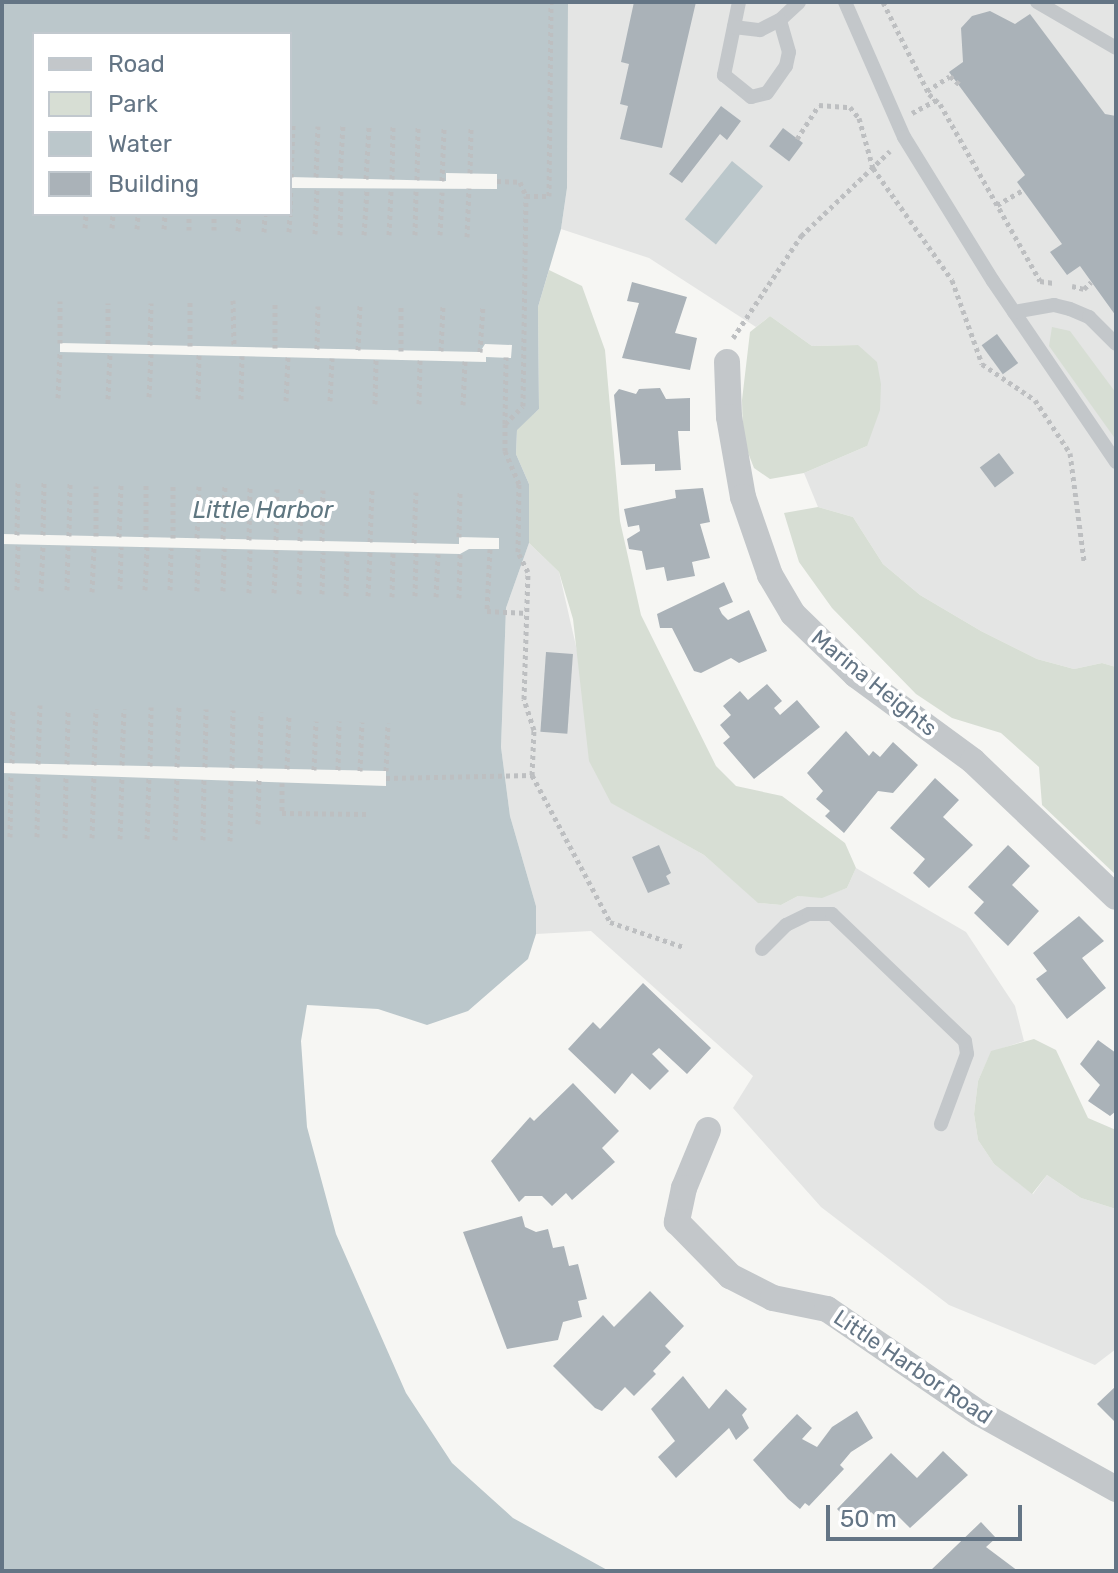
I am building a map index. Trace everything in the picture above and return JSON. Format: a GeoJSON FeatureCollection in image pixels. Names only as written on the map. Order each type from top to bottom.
{"type":"FeatureCollection","features":[{"type":"Feature","properties":{"kind":"street","name":"Marina Heights"},"geometry":{"type":"LineString","coordinates":[[727,362],[729,417],[743,497],[770,575],[793,614],[856,675],[973,761],[1116,897]]}},
{"type":"Feature","properties":{"kind":"street","name":"Little Harbor Road"},"geometry":{"type":"LineString","coordinates":[[708,1130],[684,1188],[677,1222],[730,1276],[773,1298],[827,1309],[979,1413],[1116,1489]]}},
{"type":"Feature","properties":{"kind":"lane"},"geometry":{"type":"LineString","coordinates":[[739,2],[724,75],[751,97],[767,93],[786,66],[789,52],[780,20]]}},
{"type":"Feature","properties":{"kind":"lane"},"geometry":{"type":"LineString","coordinates":[[734,27],[760,30],[780,20],[799,2]]}},
{"type":"Feature","properties":{"kind":"lane"},"geometry":{"type":"LineString","coordinates":[[845,2],[904,137],[1014,312],[1116,462]]}},
{"type":"Feature","properties":{"kind":"lane"},"geometry":{"type":"LineString","coordinates":[[1037,2],[1116,48]]}},
{"type":"Feature","properties":{"kind":"lane"},"geometry":{"type":"LineString","coordinates":[[1014,312],[1054,305],[1070,309],[1089,317],[1116,344]]}},
{"type":"Feature","properties":{"kind":"lane"},"geometry":{"type":"LineString","coordinates":[[762,949],[786,925],[809,914],[832,914],[965,1041],[967,1054],[941,1124]]}},
{"type":"Feature","properties":{"kind":"path"},"geometry":{"type":"LineString","coordinates":[[526,196],[549,196],[551,2]]}},
{"type":"Feature","properties":{"kind":"path"},"geometry":{"type":"LineString","coordinates":[[883,2],[927,91],[1040,281],[1084,289],[1091,282]]}},
{"type":"Feature","properties":{"kind":"path"},"geometry":{"type":"LineString","coordinates":[[927,91],[950,76],[960,85]]}},
{"type":"Feature","properties":{"kind":"path"},"geometry":{"type":"LineString","coordinates":[[797,139],[819,105],[850,107],[859,118],[873,168],[952,280],[972,347],[984,366],[1035,400],[1070,453],[1084,561]]}},
{"type":"Feature","properties":{"kind":"path"},"geometry":{"type":"LineString","coordinates":[[292,150],[293,124]]}},
{"type":"Feature","properties":{"kind":"path"},"geometry":{"type":"LineString","coordinates":[[340,178],[343,125]]}},
{"type":"Feature","properties":{"kind":"path"},"geometry":{"type":"LineString","coordinates":[[392,179],[393,125]]}},
{"type":"Feature","properties":{"kind":"path"},"geometry":{"type":"LineString","coordinates":[[316,177],[318,126]]}},
{"type":"Feature","properties":{"kind":"path"},"geometry":{"type":"LineString","coordinates":[[366,179],[369,127]]}},
{"type":"Feature","properties":{"kind":"path"},"geometry":{"type":"LineString","coordinates":[[417,180],[418,127]]}},
{"type":"Feature","properties":{"kind":"path"},"geometry":{"type":"LineString","coordinates":[[442,181],[444,128]]}},
{"type":"Feature","properties":{"kind":"path"},"geometry":{"type":"LineString","coordinates":[[470,173],[471,128]]}},
{"type":"Feature","properties":{"kind":"path"},"geometry":{"type":"LineString","coordinates":[[727,362],[743,318],[801,236],[904,137]]}},
{"type":"Feature","properties":{"kind":"path"},"geometry":{"type":"LineString","coordinates":[[497,181],[520,182],[526,196],[523,406],[505,424]]}},
{"type":"Feature","properties":{"kind":"path"},"geometry":{"type":"LineString","coordinates":[[467,237],[469,188]]}},
{"type":"Feature","properties":{"kind":"path"},"geometry":{"type":"LineString","coordinates":[[315,234],[317,189]]}},
{"type":"Feature","properties":{"kind":"path"},"geometry":{"type":"LineString","coordinates":[[340,235],[341,189]]}},
{"type":"Feature","properties":{"kind":"path"},"geometry":{"type":"LineString","coordinates":[[364,235],[367,190]]}},
{"type":"Feature","properties":{"kind":"path"},"geometry":{"type":"LineString","coordinates":[[997,205],[1023,190]]}},
{"type":"Feature","properties":{"kind":"path"},"geometry":{"type":"LineString","coordinates":[[389,235],[391,191]]}},
{"type":"Feature","properties":{"kind":"path"},"geometry":{"type":"LineString","coordinates":[[415,235],[416,191]]}},
{"type":"Feature","properties":{"kind":"path"},"geometry":{"type":"LineString","coordinates":[[440,235],[442,192]]}},
{"type":"Feature","properties":{"kind":"path"},"geometry":{"type":"LineString","coordinates":[[85,228],[86,216]]}},
{"type":"Feature","properties":{"kind":"path"},"geometry":{"type":"LineString","coordinates":[[112,228],[113,216]]}},
{"type":"Feature","properties":{"kind":"path"},"geometry":{"type":"LineString","coordinates":[[137,229],[138,216]]}},
{"type":"Feature","properties":{"kind":"path"},"geometry":{"type":"LineString","coordinates":[[164,229],[165,216]]}},
{"type":"Feature","properties":{"kind":"path"},"geometry":{"type":"LineString","coordinates":[[189,216],[189,230]]}},
{"type":"Feature","properties":{"kind":"path"},"geometry":{"type":"LineString","coordinates":[[214,216],[214,230]]}},
{"type":"Feature","properties":{"kind":"path"},"geometry":{"type":"LineString","coordinates":[[238,231],[239,216]]}},
{"type":"Feature","properties":{"kind":"path"},"geometry":{"type":"LineString","coordinates":[[264,232],[265,216]]}},
{"type":"Feature","properties":{"kind":"path"},"geometry":{"type":"LineString","coordinates":[[289,232],[290,216]]}},
{"type":"Feature","properties":{"kind":"path"},"geometry":{"type":"LineString","coordinates":[[190,300],[190,346]]}},
{"type":"Feature","properties":{"kind":"path"},"geometry":{"type":"LineString","coordinates":[[233,300],[234,347]]}},
{"type":"Feature","properties":{"kind":"path"},"geometry":{"type":"LineString","coordinates":[[60,301],[60,343]]}},
{"type":"Feature","properties":{"kind":"path"},"geometry":{"type":"LineString","coordinates":[[108,303],[108,344]]}},
{"type":"Feature","properties":{"kind":"path"},"geometry":{"type":"LineString","coordinates":[[150,345],[151,303]]}},
{"type":"Feature","properties":{"kind":"path"},"geometry":{"type":"LineString","coordinates":[[275,304],[275,348]]}},
{"type":"Feature","properties":{"kind":"path"},"geometry":{"type":"LineString","coordinates":[[358,350],[360,305]]}},
{"type":"Feature","properties":{"kind":"path"},"geometry":{"type":"LineString","coordinates":[[480,352],[483,305]]}},
{"type":"Feature","properties":{"kind":"path"},"geometry":{"type":"LineString","coordinates":[[317,349],[318,306]]}},
{"type":"Feature","properties":{"kind":"path"},"geometry":{"type":"LineString","coordinates":[[401,306],[401,351]]}},
{"type":"Feature","properties":{"kind":"path"},"geometry":{"type":"LineString","coordinates":[[441,351],[443,306]]}},
{"type":"Feature","properties":{"kind":"path"},"geometry":{"type":"LineString","coordinates":[[58,398],[60,352]]}},
{"type":"Feature","properties":{"kind":"path"},"geometry":{"type":"LineString","coordinates":[[108,399],[110,353]]}},
{"type":"Feature","properties":{"kind":"path"},"geometry":{"type":"LineString","coordinates":[[149,397],[151,354]]}},
{"type":"Feature","properties":{"kind":"path"},"geometry":{"type":"LineString","coordinates":[[198,399],[199,355]]}},
{"type":"Feature","properties":{"kind":"path"},"geometry":{"type":"LineString","coordinates":[[241,399],[242,356]]}},
{"type":"Feature","properties":{"kind":"path"},"geometry":{"type":"LineString","coordinates":[[286,401],[288,357]]}},
{"type":"Feature","properties":{"kind":"path"},"geometry":{"type":"LineString","coordinates":[[506,357],[505,451],[519,484],[518,552],[528,572],[524,699],[534,730],[532,775],[610,922],[684,947]]}},
{"type":"Feature","properties":{"kind":"path"},"geometry":{"type":"LineString","coordinates":[[330,401],[332,358]]}},
{"type":"Feature","properties":{"kind":"path"},"geometry":{"type":"LineString","coordinates":[[375,404],[376,359]]}},
{"type":"Feature","properties":{"kind":"path"},"geometry":{"type":"LineString","coordinates":[[419,404],[420,360]]}},
{"type":"Feature","properties":{"kind":"path"},"geometry":{"type":"LineString","coordinates":[[984,366],[992,360]]}},
{"type":"Feature","properties":{"kind":"path"},"geometry":{"type":"LineString","coordinates":[[463,405],[465,361]]}},
{"type":"Feature","properties":{"kind":"path"},"geometry":{"type":"LineString","coordinates":[[17,535],[18,482]]}},
{"type":"Feature","properties":{"kind":"path"},"geometry":{"type":"LineString","coordinates":[[43,535],[44,482]]}},
{"type":"Feature","properties":{"kind":"path"},"geometry":{"type":"LineString","coordinates":[[69,536],[70,483]]}},
{"type":"Feature","properties":{"kind":"path"},"geometry":{"type":"LineString","coordinates":[[173,483],[173,538]]}},
{"type":"Feature","properties":{"kind":"path"},"geometry":{"type":"LineString","coordinates":[[119,537],[121,485]]}},
{"type":"Feature","properties":{"kind":"path"},"geometry":{"type":"LineString","coordinates":[[146,485],[146,537]]}},
{"type":"Feature","properties":{"kind":"path"},"geometry":{"type":"LineString","coordinates":[[223,539],[225,485]]}},
{"type":"Feature","properties":{"kind":"path"},"geometry":{"type":"LineString","coordinates":[[96,486],[96,536]]}},
{"type":"Feature","properties":{"kind":"path"},"geometry":{"type":"LineString","coordinates":[[197,538],[199,486]]}},
{"type":"Feature","properties":{"kind":"path"},"geometry":{"type":"LineString","coordinates":[[249,540],[250,487]]}},
{"type":"Feature","properties":{"kind":"path"},"geometry":{"type":"LineString","coordinates":[[300,541],[301,488]]}},
{"type":"Feature","properties":{"kind":"path"},"geometry":{"type":"LineString","coordinates":[[276,540],[277,489]]}},
{"type":"Feature","properties":{"kind":"path"},"geometry":{"type":"LineString","coordinates":[[322,541],[323,490]]}},
{"type":"Feature","properties":{"kind":"path"},"geometry":{"type":"LineString","coordinates":[[370,542],[372,490]]}},
{"type":"Feature","properties":{"kind":"path"},"geometry":{"type":"LineString","coordinates":[[414,543],[416,492]]}},
{"type":"Feature","properties":{"kind":"path"},"geometry":{"type":"LineString","coordinates":[[459,537],[460,492]]}},
{"type":"Feature","properties":{"kind":"path"},"geometry":{"type":"LineString","coordinates":[[17,590],[18,545]]}},
{"type":"Feature","properties":{"kind":"path"},"geometry":{"type":"LineString","coordinates":[[41,591],[43,545]]}},
{"type":"Feature","properties":{"kind":"path"},"geometry":{"type":"LineString","coordinates":[[67,590],[68,546]]}},
{"type":"Feature","properties":{"kind":"path"},"geometry":{"type":"LineString","coordinates":[[92,592],[94,547]]}},
{"type":"Feature","properties":{"kind":"path"},"geometry":{"type":"LineString","coordinates":[[120,589],[121,547]]}},
{"type":"Feature","properties":{"kind":"path"},"geometry":{"type":"LineString","coordinates":[[145,590],[147,547]]}},
{"type":"Feature","properties":{"kind":"path"},"geometry":{"type":"LineString","coordinates":[[170,590],[171,548]]}},
{"type":"Feature","properties":{"kind":"path"},"geometry":{"type":"LineString","coordinates":[[197,591],[198,549]]}},
{"type":"Feature","properties":{"kind":"path"},"geometry":{"type":"LineString","coordinates":[[223,591],[224,549]]}},
{"type":"Feature","properties":{"kind":"path"},"geometry":{"type":"LineString","coordinates":[[490,549],[487,611],[527,613]]}},
{"type":"Feature","properties":{"kind":"path"},"geometry":{"type":"LineString","coordinates":[[249,593],[250,550]]}},
{"type":"Feature","properties":{"kind":"path"},"geometry":{"type":"LineString","coordinates":[[274,593],[276,550]]}},
{"type":"Feature","properties":{"kind":"path"},"geometry":{"type":"LineString","coordinates":[[299,594],[300,551]]}},
{"type":"Feature","properties":{"kind":"path"},"geometry":{"type":"LineString","coordinates":[[322,594],[323,552]]}},
{"type":"Feature","properties":{"kind":"path"},"geometry":{"type":"LineString","coordinates":[[346,596],[347,552]]}},
{"type":"Feature","properties":{"kind":"path"},"geometry":{"type":"LineString","coordinates":[[368,596],[370,552]]}},
{"type":"Feature","properties":{"kind":"path"},"geometry":{"type":"LineString","coordinates":[[392,597],[393,553]]}},
{"type":"Feature","properties":{"kind":"path"},"geometry":{"type":"LineString","coordinates":[[415,596],[416,553]]}},
{"type":"Feature","properties":{"kind":"path"},"geometry":{"type":"LineString","coordinates":[[436,597],[438,554]]}},
{"type":"Feature","properties":{"kind":"path"},"geometry":{"type":"LineString","coordinates":[[459,598],[460,554]]}},
{"type":"Feature","properties":{"kind":"path"},"geometry":{"type":"LineString","coordinates":[[38,764],[40,705]]}},
{"type":"Feature","properties":{"kind":"path"},"geometry":{"type":"LineString","coordinates":[[150,766],[151,707]]}},
{"type":"Feature","properties":{"kind":"path"},"geometry":{"type":"LineString","coordinates":[[177,767],[179,707]]}},
{"type":"Feature","properties":{"kind":"path"},"geometry":{"type":"LineString","coordinates":[[12,763],[13,708]]}},
{"type":"Feature","properties":{"kind":"path"},"geometry":{"type":"LineString","coordinates":[[94,765],[96,709]]}},
{"type":"Feature","properties":{"kind":"path"},"geometry":{"type":"LineString","coordinates":[[122,765],[124,709]]}},
{"type":"Feature","properties":{"kind":"path"},"geometry":{"type":"LineString","coordinates":[[205,767],[206,709]]}},
{"type":"Feature","properties":{"kind":"path"},"geometry":{"type":"LineString","coordinates":[[232,768],[233,710]]}},
{"type":"Feature","properties":{"kind":"path"},"geometry":{"type":"LineString","coordinates":[[67,764],[68,711]]}},
{"type":"Feature","properties":{"kind":"path"},"geometry":{"type":"LineString","coordinates":[[260,768],[261,712]]}},
{"type":"Feature","properties":{"kind":"path"},"geometry":{"type":"LineString","coordinates":[[287,769],[289,714]]}},
{"type":"Feature","properties":{"kind":"path"},"geometry":{"type":"LineString","coordinates":[[314,770],[316,721]]}},
{"type":"Feature","properties":{"kind":"path"},"geometry":{"type":"LineString","coordinates":[[338,770],[339,721]]}},
{"type":"Feature","properties":{"kind":"path"},"geometry":{"type":"LineString","coordinates":[[360,771],[362,722]]}},
{"type":"Feature","properties":{"kind":"path"},"geometry":{"type":"LineString","coordinates":[[388,723],[386,774],[532,775]]}},
{"type":"Feature","properties":{"kind":"path"},"geometry":{"type":"LineString","coordinates":[[10,837],[11,774]]}},
{"type":"Feature","properties":{"kind":"path"},"geometry":{"type":"LineString","coordinates":[[37,837],[38,774]]}},
{"type":"Feature","properties":{"kind":"path"},"geometry":{"type":"LineString","coordinates":[[65,838],[66,775]]}},
{"type":"Feature","properties":{"kind":"path"},"geometry":{"type":"LineString","coordinates":[[92,838],[94,776]]}},
{"type":"Feature","properties":{"kind":"path"},"geometry":{"type":"LineString","coordinates":[[120,839],[122,776]]}},
{"type":"Feature","properties":{"kind":"path"},"geometry":{"type":"LineString","coordinates":[[147,839],[149,777]]}},
{"type":"Feature","properties":{"kind":"path"},"geometry":{"type":"LineString","coordinates":[[175,840],[177,777]]}},
{"type":"Feature","properties":{"kind":"path"},"geometry":{"type":"LineString","coordinates":[[203,840],[204,778]]}},
{"type":"Feature","properties":{"kind":"path"},"geometry":{"type":"LineString","coordinates":[[230,841],[231,778]]}},
{"type":"Feature","properties":{"kind":"path"},"geometry":{"type":"LineString","coordinates":[[258,824],[259,779]]}},
{"type":"Feature","properties":{"kind":"path"},"geometry":{"type":"LineString","coordinates":[[282,783],[282,813],[367,814]]}},
{"type":"Feature","properties":{"kind":"shaded area"},"geometry":{"type":"Polygon","coordinates":[[[568,2],[1116,2],[1116,667],[1102,663],[1074,669],[1037,659],[981,631],[920,595],[883,564],[853,517],[818,507],[804,473],[867,446],[858,345],[812,346],[770,316],[756,327],[649,258],[561,229],[567,188],[568,2]]]}},
{"type":"Feature","properties":{"kind":"shaded area"},"geometry":{"type":"Polygon","coordinates":[[[529,543],[559,572],[612,803],[704,855],[759,903],[781,905],[798,896],[822,897],[847,888],[856,868],[966,932],[1015,1006],[1024,1041],[991,1052],[978,1081],[974,1114],[978,1140],[994,1164],[1033,1194],[1047,1175],[1081,1198],[1116,1209],[1116,1349],[1095,1365],[949,1305],[821,1207],[733,1108],[753,1076],[591,931],[536,934],[536,906],[510,816],[501,747],[506,608],[529,543]]]}},
{"type":"Feature","properties":{"kind":"green space"},"geometry":{"type":"Polygon","coordinates":[[[549,270],[582,286],[605,350],[620,521],[641,615],[716,766],[736,786],[782,796],[845,843],[856,868],[847,888],[822,898],[798,896],[781,905],[758,903],[704,855],[611,803],[589,761],[573,619],[559,572],[529,543],[529,484],[516,454],[517,429],[539,409],[538,307],[549,270]]]}},
{"type":"Feature","properties":{"kind":"green space"},"geometry":{"type":"Polygon","coordinates":[[[770,316],[812,346],[858,345],[877,362],[881,384],[880,410],[867,446],[804,473],[770,479],[754,468],[743,440],[742,400],[750,332],[770,316]]]}},
{"type":"Feature","properties":{"kind":"green space"},"geometry":{"type":"Polygon","coordinates":[[[1052,327],[1070,331],[1116,393],[1116,440],[1049,346],[1052,327]]]}},
{"type":"Feature","properties":{"kind":"green space"},"geometry":{"type":"Polygon","coordinates":[[[818,507],[853,517],[883,564],[920,595],[981,631],[1037,659],[1074,669],[1102,663],[1116,667],[1116,875],[1042,805],[1039,767],[1001,733],[952,718],[916,694],[832,608],[799,562],[784,513],[818,507]]]}},
{"type":"Feature","properties":{"kind":"green space"},"geometry":{"type":"Polygon","coordinates":[[[1034,1039],[1056,1050],[1088,1118],[1116,1130],[1116,1209],[1081,1198],[1047,1175],[1032,1194],[994,1164],[978,1140],[974,1114],[978,1081],[991,1051],[1034,1039]]]}},
{"type":"Feature","properties":{"kind":"water","name":"Little Harbor"},"geometry":{"type":"Polygon","coordinates":[[[2,2],[568,2],[567,188],[561,229],[538,307],[539,409],[517,430],[516,454],[529,484],[529,543],[506,608],[501,747],[510,816],[536,906],[536,934],[528,959],[468,1011],[427,1025],[378,1009],[307,1005],[301,1041],[307,1127],[336,1234],[406,1393],[452,1463],[513,1518],[609,1571],[2,1571],[2,2]]]}},
{"type":"Feature","properties":{"kind":"water"},"geometry":{"type":"Polygon","coordinates":[[[732,161],[763,186],[716,244],[685,219],[732,161]]]}},
{"type":"Feature","properties":{"kind":"pier"},"geometry":{"type":"Polygon","coordinates":[[[446,173],[497,174],[497,189],[292,188],[292,177],[446,181],[446,173]]]}},
{"type":"Feature","properties":{"kind":"pier"},"geometry":{"type":"Polygon","coordinates":[[[60,343],[480,352],[485,344],[512,345],[511,358],[486,357],[486,362],[60,352],[60,343]]]}},
{"type":"Feature","properties":{"kind":"pier"},"geometry":{"type":"Polygon","coordinates":[[[2,534],[459,544],[459,537],[499,538],[499,549],[469,549],[460,554],[2,544],[2,534]]]}},
{"type":"Feature","properties":{"kind":"pier"},"geometry":{"type":"Polygon","coordinates":[[[2,763],[386,771],[386,786],[2,773],[2,763]]]}},
{"type":"Feature","properties":{"kind":"building"},"geometry":{"type":"Polygon","coordinates":[[[634,2],[696,2],[662,148],[620,139],[628,106],[620,104],[629,64],[621,62],[634,2]]]}},
{"type":"Feature","properties":{"kind":"building"},"geometry":{"type":"Polygon","coordinates":[[[990,11],[1015,24],[1030,14],[1105,114],[1116,116],[1116,316],[1080,266],[1067,275],[1050,252],[1062,244],[1017,182],[1025,175],[949,72],[963,62],[961,28],[972,16],[990,11]]]}},
{"type":"Feature","properties":{"kind":"building"},"geometry":{"type":"Polygon","coordinates":[[[721,106],[741,121],[727,140],[720,134],[682,183],[669,174],[721,106]]]}},
{"type":"Feature","properties":{"kind":"building"},"geometry":{"type":"Polygon","coordinates":[[[783,128],[803,143],[789,161],[769,146],[783,128]]]}},
{"type":"Feature","properties":{"kind":"building"},"geometry":{"type":"Polygon","coordinates":[[[632,282],[687,297],[675,333],[697,338],[690,370],[622,358],[639,303],[627,301],[632,282]]]}},
{"type":"Feature","properties":{"kind":"building"},"geometry":{"type":"Polygon","coordinates":[[[997,334],[1018,363],[1003,374],[982,345],[997,334]]]}},
{"type":"Feature","properties":{"kind":"building"},"geometry":{"type":"Polygon","coordinates":[[[660,388],[666,399],[690,398],[690,431],[678,431],[681,470],[655,471],[655,464],[621,465],[614,395],[619,389],[636,394],[639,389],[660,388]]]}},
{"type":"Feature","properties":{"kind":"building"},"geometry":{"type":"Polygon","coordinates":[[[999,453],[1014,473],[995,487],[980,467],[999,453]]]}},
{"type":"Feature","properties":{"kind":"building"},"geometry":{"type":"Polygon","coordinates":[[[703,488],[710,522],[700,524],[710,558],[692,562],[695,576],[667,581],[664,567],[646,570],[642,551],[629,549],[627,539],[640,531],[639,525],[628,527],[624,509],[676,498],[675,490],[703,488]]]}},
{"type":"Feature","properties":{"kind":"building"},"geometry":{"type":"Polygon","coordinates":[[[724,582],[733,602],[719,608],[722,614],[728,620],[749,610],[767,651],[739,663],[731,658],[701,673],[694,671],[672,628],[660,628],[657,614],[724,582]]]}},
{"type":"Feature","properties":{"kind":"building"},"geometry":{"type":"Polygon","coordinates":[[[546,652],[573,654],[567,734],[540,732],[546,652]]]}},
{"type":"Feature","properties":{"kind":"building"},"geometry":{"type":"Polygon","coordinates":[[[767,684],[782,701],[774,708],[780,715],[797,700],[820,727],[754,779],[723,743],[730,737],[720,725],[731,715],[723,706],[740,691],[748,700],[767,684]]]}},
{"type":"Feature","properties":{"kind":"building"},"geometry":{"type":"Polygon","coordinates":[[[846,731],[869,756],[873,751],[880,757],[893,742],[918,765],[893,793],[878,791],[844,833],[825,816],[830,811],[816,799],[823,791],[807,773],[846,731]]]}},
{"type":"Feature","properties":{"kind":"building"},"geometry":{"type":"Polygon","coordinates":[[[935,778],[959,800],[943,817],[973,845],[929,888],[913,873],[925,859],[890,828],[935,778]]]}},
{"type":"Feature","properties":{"kind":"building"},"geometry":{"type":"Polygon","coordinates":[[[659,845],[671,873],[666,876],[670,884],[648,893],[632,857],[659,845]]]}},
{"type":"Feature","properties":{"kind":"building"},"geometry":{"type":"Polygon","coordinates":[[[1008,845],[1030,866],[1012,885],[1039,911],[1008,946],[974,913],[984,902],[968,887],[1008,845]]]}},
{"type":"Feature","properties":{"kind":"building"},"geometry":{"type":"Polygon","coordinates":[[[1079,916],[1104,941],[1082,958],[1106,988],[1067,1019],[1036,979],[1047,971],[1033,953],[1079,916]]]}},
{"type":"Feature","properties":{"kind":"building"},"geometry":{"type":"Polygon","coordinates":[[[643,983],[711,1048],[687,1074],[659,1048],[652,1054],[669,1071],[650,1090],[632,1073],[615,1094],[568,1049],[593,1022],[600,1029],[643,983]]]}},
{"type":"Feature","properties":{"kind":"building"},"geometry":{"type":"Polygon","coordinates":[[[1098,1040],[1116,1053],[1116,1111],[1110,1116],[1088,1101],[1100,1085],[1080,1064],[1098,1040]]]}},
{"type":"Feature","properties":{"kind":"building"},"geometry":{"type":"Polygon","coordinates":[[[573,1083],[619,1131],[602,1148],[615,1162],[572,1200],[566,1193],[552,1206],[542,1196],[525,1196],[519,1202],[491,1161],[530,1117],[534,1121],[573,1083]]]}},
{"type":"Feature","properties":{"kind":"building"},"geometry":{"type":"Polygon","coordinates":[[[522,1216],[525,1227],[536,1232],[548,1229],[553,1248],[564,1246],[569,1266],[578,1264],[587,1299],[578,1301],[582,1317],[563,1322],[558,1340],[507,1349],[463,1232],[522,1216]]]}},
{"type":"Feature","properties":{"kind":"building"},"geometry":{"type":"Polygon","coordinates":[[[650,1291],[684,1326],[665,1346],[671,1352],[653,1371],[656,1374],[634,1396],[625,1387],[602,1411],[595,1408],[553,1366],[603,1315],[614,1327],[650,1291]]]}},
{"type":"Feature","properties":{"kind":"building"},"geometry":{"type":"Polygon","coordinates":[[[683,1376],[709,1409],[726,1389],[747,1409],[742,1415],[749,1428],[736,1440],[729,1428],[676,1478],[658,1457],[675,1441],[651,1409],[683,1376]]]}},
{"type":"Feature","properties":{"kind":"building"},"geometry":{"type":"Polygon","coordinates":[[[1116,1386],[1116,1423],[1097,1404],[1116,1386]]]}},
{"type":"Feature","properties":{"kind":"building"},"geometry":{"type":"Polygon","coordinates":[[[857,1411],[873,1438],[851,1452],[840,1465],[844,1469],[809,1506],[805,1503],[800,1509],[753,1460],[797,1414],[812,1428],[802,1439],[817,1447],[832,1427],[857,1411]]]}},
{"type":"Feature","properties":{"kind":"building"},"geometry":{"type":"Polygon","coordinates":[[[943,1451],[968,1475],[910,1528],[897,1515],[886,1526],[871,1512],[866,1517],[860,1511],[849,1521],[837,1509],[891,1453],[917,1478],[943,1451]]]}},
{"type":"Feature","properties":{"kind":"building"},"geometry":{"type":"Polygon","coordinates":[[[981,1522],[996,1538],[986,1547],[1018,1571],[930,1571],[981,1522]]]}}]}
